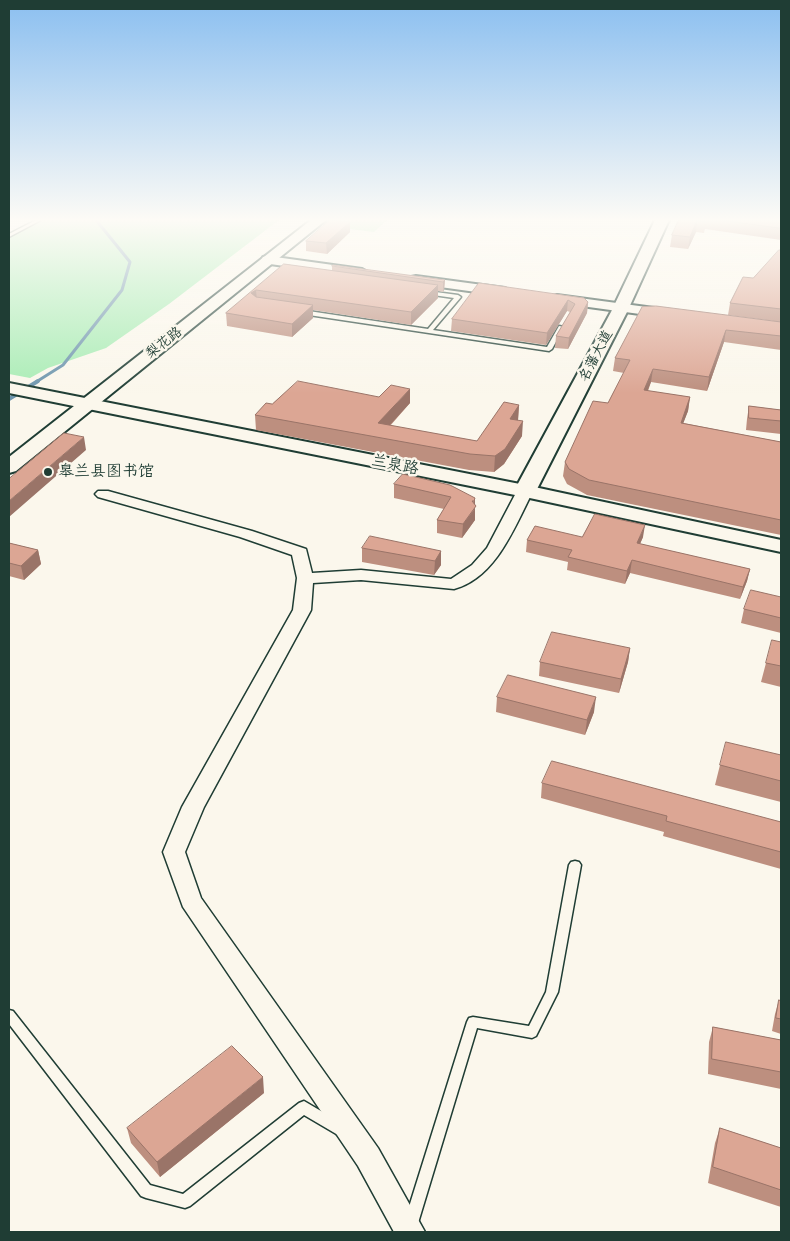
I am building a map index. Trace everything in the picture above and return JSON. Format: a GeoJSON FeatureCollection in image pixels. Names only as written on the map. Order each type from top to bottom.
{"type":"FeatureCollection","features":[{"type":"Feature","properties":{"kind":"main road","name":"梨花路"},"geometry":{"type":"LineString","coordinates":[[9,467],[245,278]]}},
{"type":"Feature","properties":{"kind":"main road","name":"名藩大道"},"geometry":{"type":"LineString","coordinates":[[526,491],[635,278]]}},
{"type":"Feature","properties":{"kind":"street"},"geometry":{"type":"LineString","coordinates":[[401,278],[519,294]]}},
{"type":"Feature","properties":{"kind":"street"},"geometry":{"type":"LineString","coordinates":[[538,296],[679,315]]}},
{"type":"Feature","properties":{"kind":"street","name":"兰泉路"},"geometry":{"type":"LineString","coordinates":[[11,388],[526,491],[781,546]]}},
{"type":"Feature","properties":{"kind":"street"},"geometry":{"type":"LineString","coordinates":[[305,578],[361,575],[454,584],[478,568],[494,550],[526,491]]}},
{"type":"Feature","properties":{"kind":"street"},"geometry":{"type":"LineString","coordinates":[[103,494],[236,531],[300,552],[305,578],[302,610],[193,807],[174,852],[191,901],[368,1157],[409,1232]]}},
{"type":"Feature","properties":{"kind":"lane"},"geometry":{"type":"LineString","coordinates":[[420,292],[458,297],[428,331]]}},
{"type":"Feature","properties":{"kind":"lane"},"geometry":{"type":"LineString","coordinates":[[295,312],[550,349],[565,321]]}},
{"type":"Feature","properties":{"kind":"lane"},"geometry":{"type":"LineString","coordinates":[[409,1232],[473,1022],[532,1032],[552,992],[575,865]]}},
{"type":"Feature","properties":{"kind":"lane"},"geometry":{"type":"LineString","coordinates":[[9,1015],[146,1191],[185,1201],[304,1107],[357,1141]]}},
{"type":"Feature","properties":{"kind":"green space"},"geometry":{"type":"Polygon","coordinates":[[[9,278],[203,278],[106,348],[48,368],[30,378],[9,374],[9,278]]]}},
{"type":"Feature","properties":{"kind":"building"},"geometry":{"type":"Polygon","coordinates":[[[268,278],[386,278],[438,285],[411,312],[256,290],[251,293],[256,297],[313,305],[292,324],[226,313],[268,278]]]}},
{"type":"Feature","properties":{"kind":"building"},"geometry":{"type":"Polygon","coordinates":[[[415,278],[445,280],[443,282],[415,278]]]}},
{"type":"Feature","properties":{"kind":"building"},"geometry":{"type":"Polygon","coordinates":[[[743,278],[781,278],[781,309],[730,303],[743,278]]]}},
{"type":"Feature","properties":{"kind":"building"},"geometry":{"type":"Polygon","coordinates":[[[479,283],[584,298],[588,302],[569,338],[556,336],[575,304],[568,300],[547,333],[452,319],[479,283]]]}},
{"type":"Feature","properties":{"kind":"building"},"geometry":{"type":"Polygon","coordinates":[[[656,306],[781,322],[781,336],[726,330],[709,377],[653,369],[644,390],[690,397],[681,423],[781,442],[781,520],[589,480],[569,469],[565,462],[593,401],[608,403],[630,360],[615,358],[642,307],[656,306]]]}},
{"type":"Feature","properties":{"kind":"building"},"geometry":{"type":"Polygon","coordinates":[[[298,381],[379,397],[391,385],[410,389],[378,423],[477,441],[504,402],[519,405],[510,419],[523,421],[505,449],[495,456],[470,454],[255,415],[266,403],[272,404],[298,381]]]}},
{"type":"Feature","properties":{"kind":"building"},"geometry":{"type":"Polygon","coordinates":[[[749,406],[781,410],[781,421],[749,418],[749,406]]]}},
{"type":"Feature","properties":{"kind":"building"},"geometry":{"type":"Polygon","coordinates":[[[64,433],[84,437],[9,501],[9,479],[64,433]]]}},
{"type":"Feature","properties":{"kind":"building"},"geometry":{"type":"Polygon","coordinates":[[[403,474],[450,485],[475,498],[472,501],[476,506],[463,524],[437,520],[451,497],[394,484],[403,474]]]}},
{"type":"Feature","properties":{"kind":"building"},"geometry":{"type":"Polygon","coordinates":[[[595,514],[645,525],[637,543],[750,569],[743,587],[632,560],[627,571],[568,557],[572,550],[527,540],[535,526],[582,537],[595,514]]]}},
{"type":"Feature","properties":{"kind":"building"},"geometry":{"type":"Polygon","coordinates":[[[370,536],[441,551],[435,561],[362,548],[370,536]]]}},
{"type":"Feature","properties":{"kind":"building"},"geometry":{"type":"Polygon","coordinates":[[[9,543],[38,550],[21,566],[9,563],[9,543]]]}},
{"type":"Feature","properties":{"kind":"building"},"geometry":{"type":"Polygon","coordinates":[[[751,590],[781,597],[781,618],[744,609],[751,590]]]}},
{"type":"Feature","properties":{"kind":"building"},"geometry":{"type":"Polygon","coordinates":[[[552,632],[630,648],[621,679],[540,662],[552,632]]]}},
{"type":"Feature","properties":{"kind":"building"},"geometry":{"type":"Polygon","coordinates":[[[772,640],[781,642],[781,666],[766,663],[772,640]]]}},
{"type":"Feature","properties":{"kind":"building"},"geometry":{"type":"Polygon","coordinates":[[[508,675],[596,697],[587,720],[497,697],[508,675]]]}},
{"type":"Feature","properties":{"kind":"building"},"geometry":{"type":"Polygon","coordinates":[[[726,742],[781,755],[781,781],[720,765],[726,742]]]}},
{"type":"Feature","properties":{"kind":"building"},"geometry":{"type":"Polygon","coordinates":[[[552,761],[781,822],[781,852],[666,821],[667,816],[542,783],[552,761]]]}},
{"type":"Feature","properties":{"kind":"building"},"geometry":{"type":"Polygon","coordinates":[[[779,1000],[781,1001],[781,1019],[776,1018],[779,1000]]]}},
{"type":"Feature","properties":{"kind":"building"},"geometry":{"type":"Polygon","coordinates":[[[713,1027],[781,1040],[781,1072],[712,1059],[713,1027]]]}},
{"type":"Feature","properties":{"kind":"building"},"geometry":{"type":"Polygon","coordinates":[[[232,1046],[263,1077],[157,1162],[127,1128],[232,1046]]]}},
{"type":"Feature","properties":{"kind":"building"},"geometry":{"type":"Polygon","coordinates":[[[720,1128],[781,1148],[781,1190],[713,1167],[720,1128]]]}},
{"type":"Feature","properties":{"kind":"waterway"},"geometry":{"type":"LineString","coordinates":[[36,382],[63,365],[122,290],[125,278]]}},
{"type":"Feature","properties":{"kind":"waterway"},"geometry":{"type":"LineString","coordinates":[[9,399],[38,381]]}},
{"type":"Feature","properties":{"kind":"place","name":"皋兰县图书馆"},"geometry":{"type":"Point","coordinates":[48,472]}}]}
